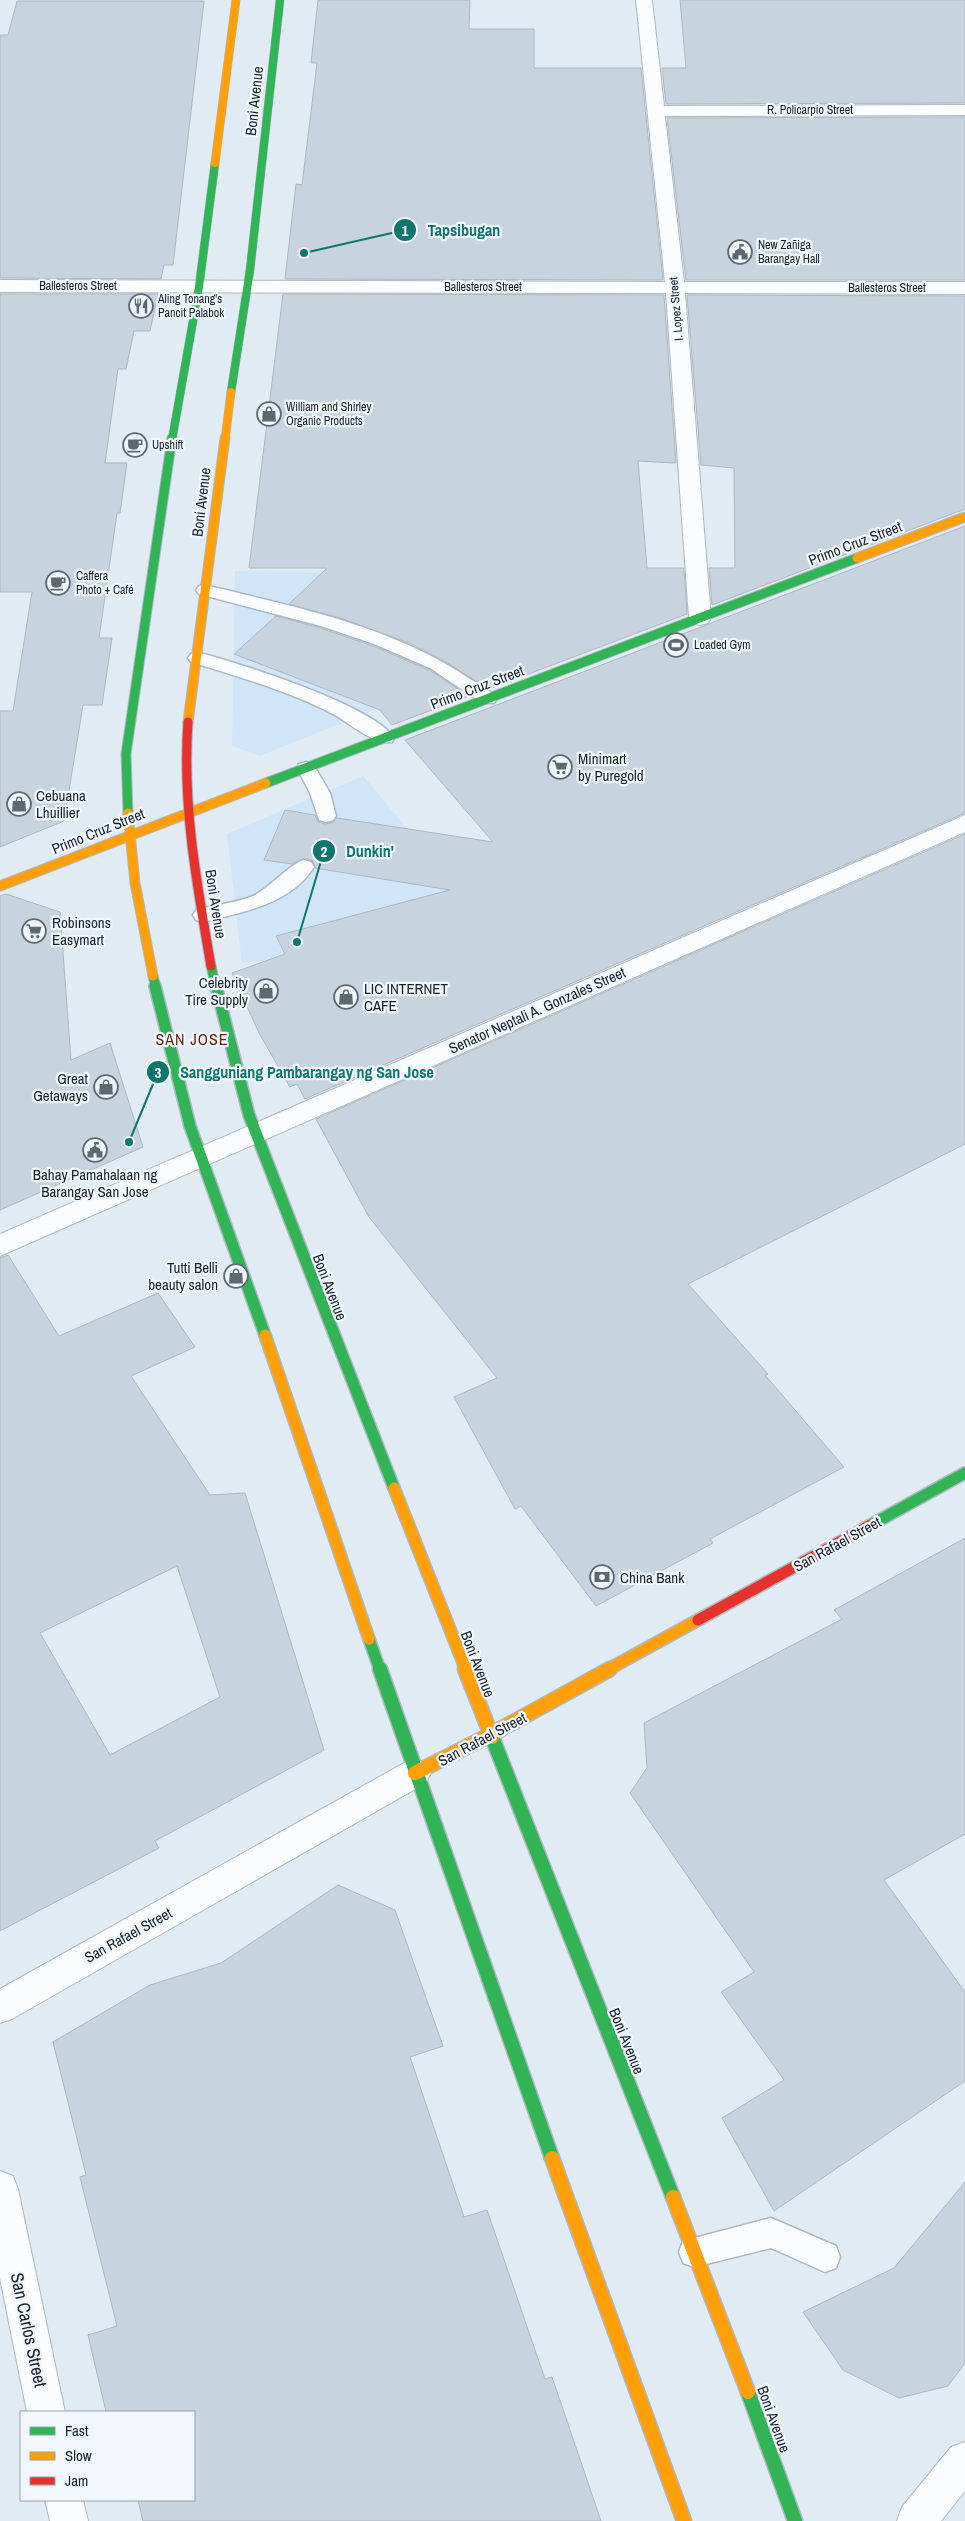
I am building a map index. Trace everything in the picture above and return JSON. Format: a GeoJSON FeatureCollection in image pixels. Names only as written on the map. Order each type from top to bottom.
{"type":"FeatureCollection","features":[{"type":"Feature","properties":{"kind":"main road","name":"Boni Avenue"},"geometry":{"type":"LineString","coordinates":[[236,0],[199,287],[170,450],[126,754],[129,834],[135,883],[156,991],[190,1126],[415,1773],[684,2521]]}},
{"type":"Feature","properties":{"kind":"main road","name":"Boni Avenue"},"geometry":{"type":"LineString","coordinates":[[280,0],[250,270],[246,286],[184,758],[189,812],[214,983],[255,1134],[694,2252],[795,2521]]}},
{"type":"Feature","properties":{"kind":"main road","name":"Primo Cruz Street"},"geometry":{"type":"LineString","coordinates":[[0,886],[129,834],[965,517]]}},
{"type":"Feature","properties":{"kind":"main road","name":"San Rafael Street"},"geometry":{"type":"LineString","coordinates":[[415,1773],[490,1735],[965,1473]]}},
{"type":"Feature","properties":{"kind":"street","name":"I. Lopez Street"},"geometry":{"type":"LineString","coordinates":[[644,0],[675,289],[700,618]]}},
{"type":"Feature","properties":{"kind":"street","name":"R. Policarpio Street"},"geometry":{"type":"LineString","coordinates":[[656,111],[965,110]]}},
{"type":"Feature","properties":{"kind":"street","name":"Ballesteros Street"},"geometry":{"type":"LineString","coordinates":[[0,286],[675,289],[965,288]]}},
{"type":"Feature","properties":{"kind":"street","name":"Senator Neptali A. Gonzales Street"},"geometry":{"type":"LineString","coordinates":[[0,1246],[965,823]]}},
{"type":"Feature","properties":{"kind":"street","name":"San Rafael Street"},"geometry":{"type":"LineString","coordinates":[[0,2007],[415,1773]]}},
{"type":"Feature","properties":{"kind":"street","name":"San Carlos Street"},"geometry":{"type":"LineString","coordinates":[[0,2189],[46,2411]]}},
{"type":"Feature","properties":{"kind":"street"},"geometry":{"type":"LineString","coordinates":[[916,2521],[965,2461]]}},
{"type":"Feature","properties":{"kind":"lane"},"geometry":{"type":"LineString","coordinates":[[205,590],[327,622],[380,640],[436,664],[488,699]]}},
{"type":"Feature","properties":{"kind":"lane"},"geometry":{"type":"LineString","coordinates":[[197,658],[323,700],[364,722],[385,738]]}},
{"type":"Feature","properties":{"kind":"lane"},"geometry":{"type":"LineString","coordinates":[[306,768],[320,793],[326,816]]}},
{"type":"Feature","properties":{"kind":"lane"},"geometry":{"type":"LineString","coordinates":[[203,915],[259,900],[288,882],[304,867]]}},
{"type":"Feature","properties":{"kind":"lane"},"geometry":{"type":"LineString","coordinates":[[694,2252],[771,2233],[825,2257]]}},
{"type":"Feature","properties":{"kind":"shaded area"},"geometry":{"type":"Polygon","coordinates":[[[235,571],[453,575],[459,676],[260,756],[232,746],[235,571]]]}},
{"type":"Feature","properties":{"kind":"shaded area"},"geometry":{"type":"Polygon","coordinates":[[[363,776],[463,895],[328,955],[242,963],[227,834],[363,776]]]}},
{"type":"Feature","properties":{"kind":"building"},"geometry":{"type":"Polygon","coordinates":[[[318,0],[470,0],[469,29],[534,29],[534,68],[641,68],[663,280],[285,279],[296,184],[302,185],[317,63],[311,63],[318,0]]]}},
{"type":"Feature","properties":{"kind":"building"},"geometry":{"type":"Polygon","coordinates":[[[680,0],[965,0],[965,103],[666,104],[662,68],[686,68],[680,0]]]}},
{"type":"Feature","properties":{"kind":"building"},"geometry":{"type":"Polygon","coordinates":[[[17,1],[204,1],[173,265],[164,265],[161,279],[0,278],[0,35],[8,35],[17,1]]]}},
{"type":"Feature","properties":{"kind":"building"},"geometry":{"type":"Polygon","coordinates":[[[965,117],[965,280],[686,280],[667,118],[965,117]]]}},
{"type":"Feature","properties":{"kind":"building"},"geometry":{"type":"Polygon","coordinates":[[[0,294],[158,294],[150,331],[134,331],[126,369],[118,369],[105,463],[127,463],[120,513],[117,513],[99,638],[112,638],[102,705],[83,705],[64,821],[0,847],[0,711],[13,711],[32,592],[0,592],[0,294]]]}},
{"type":"Feature","properties":{"kind":"building"},"geometry":{"type":"Polygon","coordinates":[[[283,294],[664,295],[676,463],[638,461],[647,568],[684,568],[687,614],[489,689],[441,659],[409,643],[343,619],[289,604],[327,568],[249,568],[283,294]]]}},
{"type":"Feature","properties":{"kind":"building"},"geometry":{"type":"Polygon","coordinates":[[[687,295],[965,296],[965,509],[712,605],[709,568],[735,568],[734,468],[701,465],[687,295]]]}},
{"type":"Feature","properties":{"kind":"building"},"geometry":{"type":"Polygon","coordinates":[[[965,526],[965,813],[305,1099],[297,1084],[290,1087],[259,1033],[232,973],[285,954],[276,936],[450,890],[315,868],[313,861],[305,858],[292,864],[264,860],[285,810],[315,815],[318,822],[325,824],[334,822],[337,818],[493,842],[405,740],[965,526]]]}},
{"type":"Feature","properties":{"kind":"building"},"geometry":{"type":"Polygon","coordinates":[[[276,616],[320,628],[373,646],[429,670],[469,696],[392,725],[380,710],[234,654],[276,616]]]}},
{"type":"Feature","properties":{"kind":"building"},"geometry":{"type":"Polygon","coordinates":[[[965,834],[965,1144],[688,1284],[768,1374],[765,1375],[844,1467],[710,1539],[713,1543],[596,1606],[521,1506],[515,1509],[454,1397],[497,1378],[369,1217],[316,1119],[965,834]]]}},
{"type":"Feature","properties":{"kind":"building"},"geometry":{"type":"Polygon","coordinates":[[[6,894],[60,912],[71,1060],[110,1043],[143,1147],[0,1210],[0,896],[6,894]]]}},
{"type":"Feature","properties":{"kind":"building"},"geometry":{"type":"Polygon","coordinates":[[[8,1255],[59,1336],[158,1293],[195,1347],[131,1376],[210,1495],[245,1493],[324,1750],[155,1841],[159,1848],[0,1931],[0,1258],[8,1255]],[[177,1566],[40,1633],[110,1755],[220,1697],[177,1566]]]}},
{"type":"Feature","properties":{"kind":"building"},"geometry":{"type":"Polygon","coordinates":[[[965,1538],[965,1834],[884,1880],[965,1992],[965,2081],[774,2211],[722,2118],[784,2080],[721,1992],[754,1972],[630,1793],[647,1768],[644,1723],[842,1619],[834,1610],[965,1538]]]}},
{"type":"Feature","properties":{"kind":"building"},"geometry":{"type":"Polygon","coordinates":[[[338,1885],[395,1910],[443,2046],[410,2057],[464,2217],[487,2210],[545,2379],[552,2377],[601,2521],[143,2521],[138,2501],[195,2501],[195,2411],[106,2411],[88,2335],[117,2326],[80,2177],[86,2175],[53,2042],[150,1985],[221,1963],[338,1885]]]}},
{"type":"Feature","properties":{"kind":"building"},"geometry":{"type":"Polygon","coordinates":[[[965,2182],[965,2363],[948,2386],[899,2398],[843,2370],[803,2312],[894,2268],[965,2182]]]}},
{"type":"Feature","properties":{"kind":"traffic: fast"},"geometry":{"type":"LineString","coordinates":[[231,392],[250,270],[280,0]]}},
{"type":"Feature","properties":{"kind":"traffic: fast"},"geometry":{"type":"LineString","coordinates":[[128,813],[126,754],[170,450],[199,287],[215,163]]}},
{"type":"Feature","properties":{"kind":"traffic: fast"},"geometry":{"type":"LineString","coordinates":[[266,783],[857,558]]}},
{"type":"Feature","properties":{"kind":"traffic: fast"},"geometry":{"type":"LineString","coordinates":[[211,966],[249,1115],[394,1488]]}},
{"type":"Feature","properties":{"kind":"traffic: fast"},"geometry":{"type":"LineString","coordinates":[[153,976],[190,1126],[265,1335]]}},
{"type":"Feature","properties":{"kind":"traffic: fast"},"geometry":{"type":"LineString","coordinates":[[869,1526],[965,1473]]}},
{"type":"Feature","properties":{"kind":"traffic: fast"},"geometry":{"type":"LineString","coordinates":[[369,1639],[552,2158]]}},
{"type":"Feature","properties":{"kind":"traffic: fast"},"geometry":{"type":"LineString","coordinates":[[492,1737],[673,2197]]}},
{"type":"Feature","properties":{"kind":"traffic: fast"},"geometry":{"type":"LineString","coordinates":[[748,2392],[795,2521]]}},
{"type":"Feature","properties":{"kind":"traffic: slow"},"geometry":{"type":"LineString","coordinates":[[215,163],[236,0]]}},
{"type":"Feature","properties":{"kind":"traffic: slow"},"geometry":{"type":"LineString","coordinates":[[188,722],[231,392]]}},
{"type":"Feature","properties":{"kind":"traffic: slow"},"geometry":{"type":"LineString","coordinates":[[857,558],[965,517]]}},
{"type":"Feature","properties":{"kind":"traffic: slow"},"geometry":{"type":"LineString","coordinates":[[0,886],[266,783]]}},
{"type":"Feature","properties":{"kind":"traffic: slow"},"geometry":{"type":"LineString","coordinates":[[128,813],[135,883],[153,976]]}},
{"type":"Feature","properties":{"kind":"traffic: slow"},"geometry":{"type":"LineString","coordinates":[[265,1335],[369,1639]]}},
{"type":"Feature","properties":{"kind":"traffic: slow"},"geometry":{"type":"LineString","coordinates":[[394,1488],[492,1737]]}},
{"type":"Feature","properties":{"kind":"traffic: slow"},"geometry":{"type":"LineString","coordinates":[[415,1773],[490,1735],[698,1620]]}},
{"type":"Feature","properties":{"kind":"traffic: slow"},"geometry":{"type":"LineString","coordinates":[[552,2158],[684,2521]]}},
{"type":"Feature","properties":{"kind":"traffic: slow"},"geometry":{"type":"LineString","coordinates":[[673,2197],[748,2392]]}},
{"type":"Feature","properties":{"kind":"traffic: jam"},"geometry":{"type":"LineString","coordinates":[[188,722],[186,752],[188,813],[191,844],[211,966]]}},
{"type":"Feature","properties":{"kind":"traffic: jam"},"geometry":{"type":"LineString","coordinates":[[698,1620],[869,1526]]}},
{"type":"Feature","properties":{"kind":"place","name":"New Zañiga Barangay Hall"},"geometry":{"type":"Point","coordinates":[740,252]}},
{"type":"Feature","properties":{"kind":"place","name":"Tapsibugan"},"geometry":{"type":"Point","coordinates":[304,253]}},
{"type":"Feature","properties":{"kind":"place","name":"Aling Tonang's Pancit Palabok"},"geometry":{"type":"Point","coordinates":[141,306]}},
{"type":"Feature","properties":{"kind":"place","name":"William and Shirley Organic Products"},"geometry":{"type":"Point","coordinates":[269,414]}},
{"type":"Feature","properties":{"kind":"place","name":"Upshift"},"geometry":{"type":"Point","coordinates":[135,445]}},
{"type":"Feature","properties":{"kind":"place","name":"Caffera Photo + Café"},"geometry":{"type":"Point","coordinates":[58,583]}},
{"type":"Feature","properties":{"kind":"place","name":"Loaded Gym"},"geometry":{"type":"Point","coordinates":[676,645]}},
{"type":"Feature","properties":{"kind":"place","name":"Minimart by Puregold"},"geometry":{"type":"Point","coordinates":[560,767]}},
{"type":"Feature","properties":{"kind":"place","name":"Cebuana Lhuillier"},"geometry":{"type":"Point","coordinates":[19,804]}},
{"type":"Feature","properties":{"kind":"place","name":"Robinsons Easymart"},"geometry":{"type":"Point","coordinates":[34,931]}},
{"type":"Feature","properties":{"kind":"place","name":"Dunkin'"},"geometry":{"type":"Point","coordinates":[297,942]}},
{"type":"Feature","properties":{"kind":"place","name":"Celebrity Tire Supply"},"geometry":{"type":"Point","coordinates":[266,991]}},
{"type":"Feature","properties":{"kind":"place","name":"LIC INTERNET CAFE"},"geometry":{"type":"Point","coordinates":[346,997]}},
{"type":"Feature","properties":{"kind":"place","name":"Great Getaways"},"geometry":{"type":"Point","coordinates":[106,1087]}},
{"type":"Feature","properties":{"kind":"place","name":"Sangguniang Pambarangay ng San Jose"},"geometry":{"type":"Point","coordinates":[129,1142]}},
{"type":"Feature","properties":{"kind":"place","name":"Bahay Pamahalaan ng Barangay San Jose"},"geometry":{"type":"Point","coordinates":[95,1150]}},
{"type":"Feature","properties":{"kind":"place","name":"Tutti Belli beauty salon"},"geometry":{"type":"Point","coordinates":[236,1276]}},
{"type":"Feature","properties":{"kind":"place","name":"China Bank"},"geometry":{"type":"Point","coordinates":[602,1577]}},
{"type":"Feature","properties":{"kind":"district","name":"SAN JOSE"},"geometry":{"type":"Point","coordinates":[192,1039]}}]}
